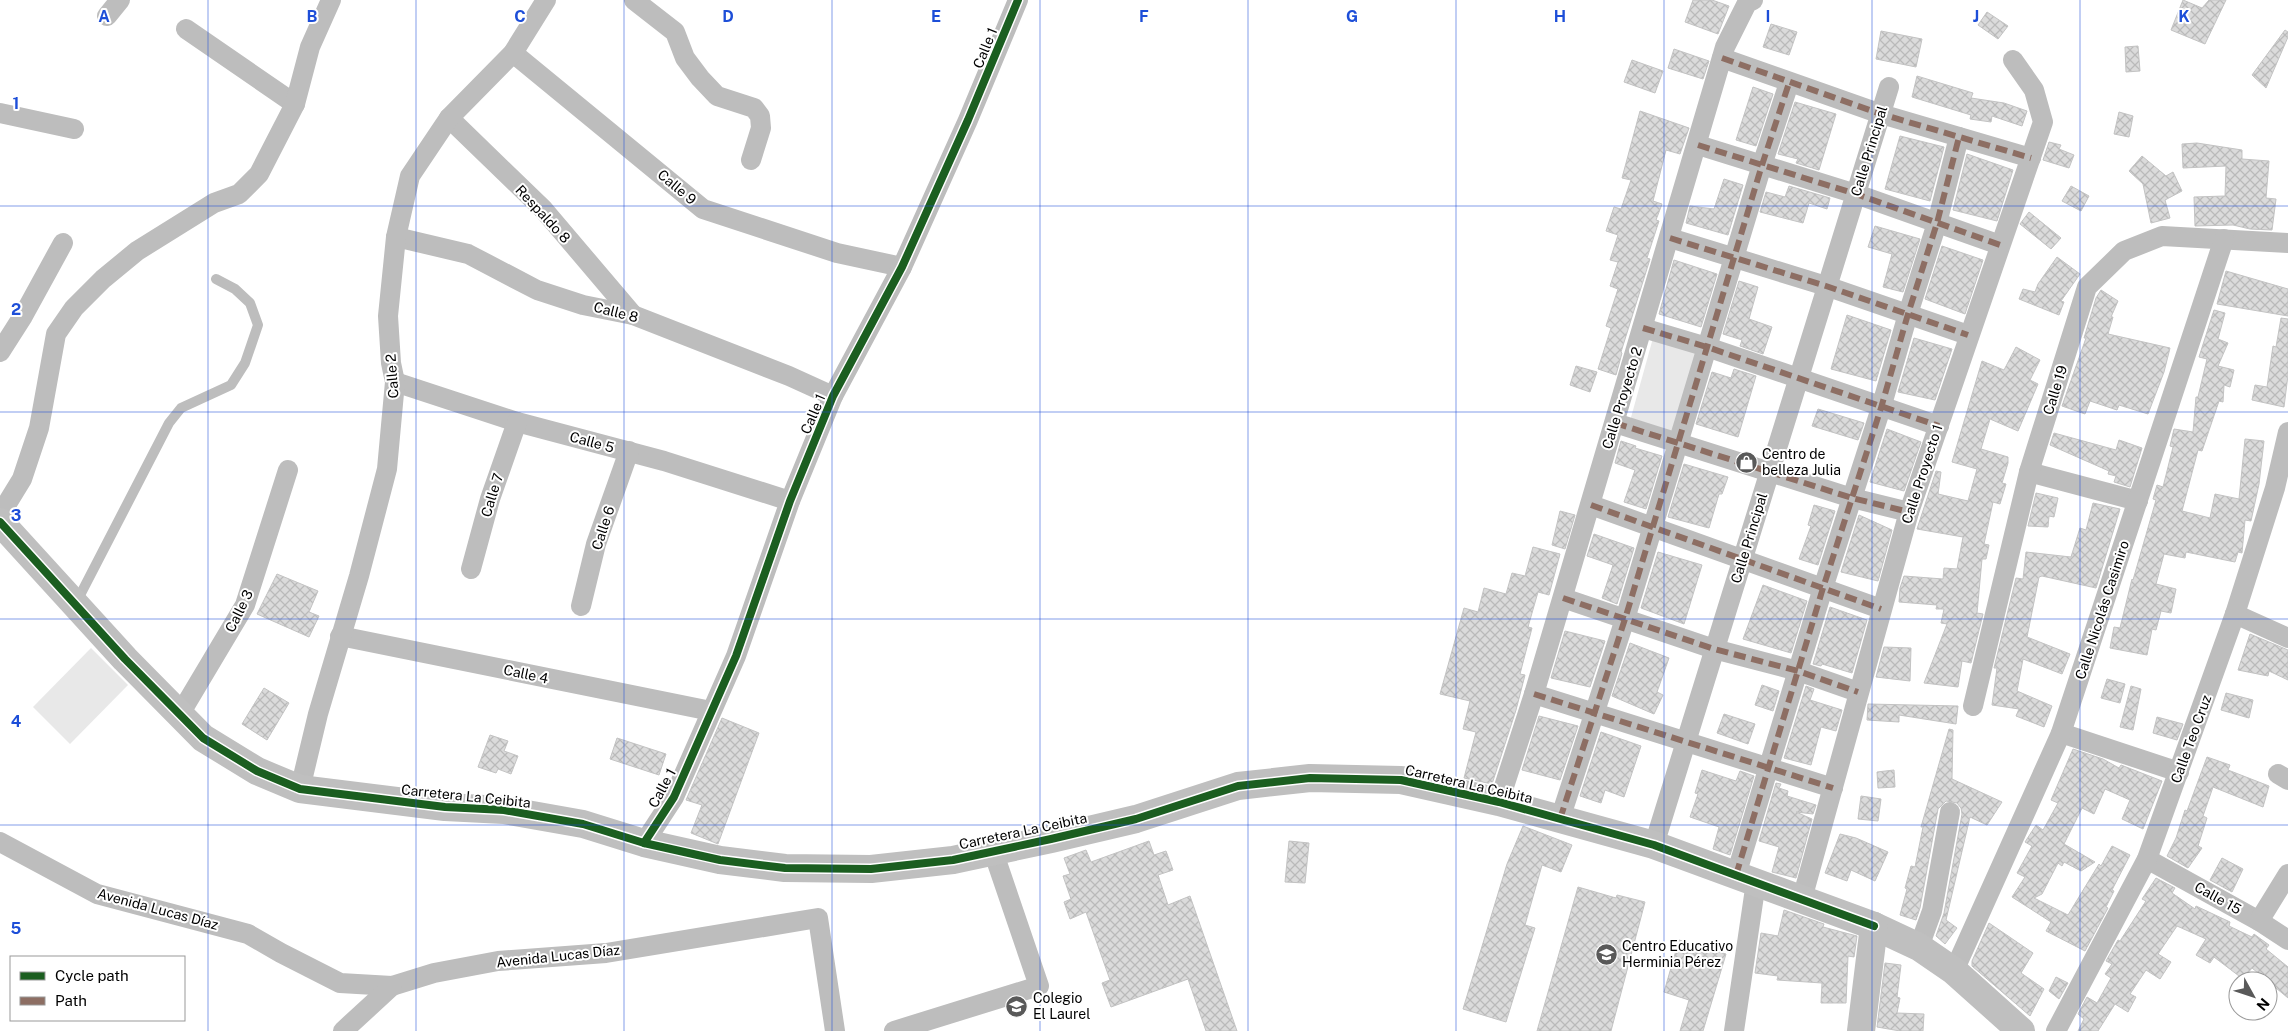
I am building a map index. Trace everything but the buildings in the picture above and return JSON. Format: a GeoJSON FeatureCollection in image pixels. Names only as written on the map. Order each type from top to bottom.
{"type":"FeatureCollection","features":[{"type":"Feature","properties":{"kind":"street"},"geometry":{"type":"LineString","coordinates":[[107,16],[120,0]]}},
{"type":"Feature","properties":{"kind":"street"},"geometry":{"type":"LineString","coordinates":[[0,515],[22,479],[39,428],[56,334],[74,308],[103,279],[137,251],[214,203],[239,194],[259,174],[295,104],[310,47],[331,0]]}},
{"type":"Feature","properties":{"kind":"street","name":"Calle 2"},"geometry":{"type":"LineString","coordinates":[[300,789],[340,636],[359,576],[387,469],[395,382],[391,363],[388,316],[396,237],[410,176],[449,118],[513,53],[546,0]]}},
{"type":"Feature","properties":{"kind":"street"},"geometry":{"type":"LineString","coordinates":[[634,0],[675,32],[685,58],[717,96],[754,108],[760,116],[761,128],[751,160]]}},
{"type":"Feature","properties":{"kind":"street","name":"Calle 1"},"geometry":{"type":"LineString","coordinates":[[644,842],[674,797],[736,656],[790,501],[833,396],[902,267],[968,120],[1018,0]]}},
{"type":"Feature","properties":{"kind":"street","name":"Calle Proyecto 2"},"geometry":{"type":"LineString","coordinates":[[1499,802],[1563,598],[1698,145],[1725,47],[1747,4],[1753,0]]}},
{"type":"Feature","properties":{"kind":"street"},"geometry":{"type":"LineString","coordinates":[[186,29],[295,104]]}},
{"type":"Feature","properties":{"kind":"street","name":"Calle 9"},"geometry":{"type":"LineString","coordinates":[[513,53],[703,209],[837,253],[902,267]]}},
{"type":"Feature","properties":{"kind":"street"},"geometry":{"type":"LineString","coordinates":[[1722,58],[1881,114],[2031,158]]}},
{"type":"Feature","properties":{"kind":"street","name":"Calle Proyecto 1"},"geometry":{"type":"LineString","coordinates":[[1802,899],[1909,512],[1968,335],[2043,122],[2034,90],[2013,60]]}},
{"type":"Feature","properties":{"kind":"street"},"geometry":{"type":"LineString","coordinates":[[1560,819],[1625,619],[1762,165],[1789,83]]}},
{"type":"Feature","properties":{"kind":"street","name":"Calle Principal"},"geometry":{"type":"LineString","coordinates":[[1654,845],[1889,87]]}},
{"type":"Feature","properties":{"kind":"street"},"geometry":{"type":"LineString","coordinates":[[0,113],[74,129]]}},
{"type":"Feature","properties":{"kind":"street","name":"Respaldo 8"},"geometry":{"type":"LineString","coordinates":[[449,118],[542,210],[633,314]]}},
{"type":"Feature","properties":{"kind":"street"},"geometry":{"type":"LineString","coordinates":[[1734,1031],[1746,879],[1769,768],[1822,588],[1881,408],[1937,223],[1959,137]]}},
{"type":"Feature","properties":{"kind":"street"},"geometry":{"type":"LineString","coordinates":[[1698,145],[1856,194],[2000,245]]}},
{"type":"Feature","properties":{"kind":"street","name":"Calle 19"},"geometry":{"type":"LineString","coordinates":[[1973,706],[2029,472],[2087,287],[2124,251],[2162,236],[2288,243]]}},
{"type":"Feature","properties":{"kind":"street","name":"Calle 8"},"geometry":{"type":"LineString","coordinates":[[396,237],[468,254],[537,290],[583,305],[633,314],[789,376],[833,396]]}},
{"type":"Feature","properties":{"kind":"street"},"geometry":{"type":"LineString","coordinates":[[1670,238],[1826,286],[1968,335]]}},
{"type":"Feature","properties":{"kind":"street","name":"Calle Nicolás Casimiro"},"geometry":{"type":"LineString","coordinates":[[1954,971],[2061,733],[2224,239]]}},
{"type":"Feature","properties":{"kind":"street"},"geometry":{"type":"LineString","coordinates":[[0,352],[23,316],[63,243]]}},
{"type":"Feature","properties":{"kind":"street"},"geometry":{"type":"LineString","coordinates":[[1643,328],[1707,347],[1938,426]]}},
{"type":"Feature","properties":{"kind":"street","name":"Calle 5"},"geometry":{"type":"LineString","coordinates":[[395,382],[517,422],[629,452],[790,501]]}},
{"type":"Feature","properties":{"kind":"street","name":"Calle 7"},"geometry":{"type":"LineString","coordinates":[[471,569],[490,499],[517,422]]}},
{"type":"Feature","properties":{"kind":"street"},"geometry":{"type":"LineString","coordinates":[[1615,423],[1769,473],[1852,498],[1909,512]]}},
{"type":"Feature","properties":{"kind":"street","name":"Calle Teo Cruz"},"geometry":{"type":"LineString","coordinates":[[2056,1031],[2147,859],[2281,492],[2288,432]]}},
{"type":"Feature","properties":{"kind":"street","name":"Calle 6"},"geometry":{"type":"LineString","coordinates":[[582,606],[596,544],[629,452]]}},
{"type":"Feature","properties":{"kind":"street","name":"Calle 3"},"geometry":{"type":"LineString","coordinates":[[180,714],[245,605],[288,470]]}},
{"type":"Feature","properties":{"kind":"street"},"geometry":{"type":"LineString","coordinates":[[2029,472],[2138,501]]}},
{"type":"Feature","properties":{"kind":"street"},"geometry":{"type":"LineString","coordinates":[[1590,505],[1881,609]]}},
{"type":"Feature","properties":{"kind":"street","name":"Carretera La Ceibita"},"geometry":{"type":"LineString","coordinates":[[0,522],[125,659],[203,738],[257,771],[300,789],[444,807],[504,810],[583,824],[644,842],[720,860],[785,868],[871,869],[953,860],[1136,819],[1238,786],[1310,778],[1401,780],[1499,802],[1654,845],[1874,926],[1919,947],[1954,971],[2021,1031]]}},
{"type":"Feature","properties":{"kind":"street"},"geometry":{"type":"LineString","coordinates":[[1563,598],[1714,649],[1798,671],[1858,692]]}},
{"type":"Feature","properties":{"kind":"street"},"geometry":{"type":"LineString","coordinates":[[2235,614],[2288,638]]}},
{"type":"Feature","properties":{"kind":"street","name":"Calle 4"},"geometry":{"type":"LineString","coordinates":[[340,636],[712,711]]}},
{"type":"Feature","properties":{"kind":"street"},"geometry":{"type":"LineString","coordinates":[[1534,694],[1833,788]]}},
{"type":"Feature","properties":{"kind":"street"},"geometry":{"type":"LineString","coordinates":[[2061,733],[2179,772]]}},
{"type":"Feature","properties":{"kind":"street"},"geometry":{"type":"LineString","coordinates":[[1919,947],[1932,911],[1950,812]]}},
{"type":"Feature","properties":{"kind":"street","name":"Avenida Lucas Díaz"},"geometry":{"type":"LineString","coordinates":[[0,842],[97,894],[248,934],[280,954],[340,983],[392,986],[434,973],[498,961],[606,953],[818,918],[835,1031]]}},
{"type":"Feature","properties":{"kind":"street"},"geometry":{"type":"LineString","coordinates":[[894,1031],[1039,986],[993,851]]}},
{"type":"Feature","properties":{"kind":"street","name":"Calle 15"},"geometry":{"type":"LineString","coordinates":[[2147,859],[2259,921],[2288,940]]}},
{"type":"Feature","properties":{"kind":"street"},"geometry":{"type":"LineString","coordinates":[[2259,921],[2288,874]]}},
{"type":"Feature","properties":{"kind":"street"},"geometry":{"type":"LineString","coordinates":[[1861,1031],[1874,926]]}},
{"type":"Feature","properties":{"kind":"street"},"geometry":{"type":"LineString","coordinates":[[343,1031],[392,986]]}},
{"type":"Feature","properties":{"kind":"lane"},"geometry":{"type":"LineString","coordinates":[[76,604],[169,423],[181,408],[231,385],[245,364],[258,325],[250,303],[235,289],[216,279]]}},
{"type":"Feature","properties":{"kind":"shaded area"},"geometry":{"type":"Polygon","coordinates":[[[1653,338],[1702,351],[1677,433],[1630,421],[1653,338]]]}},
{"type":"Feature","properties":{"kind":"shaded area"},"geometry":{"type":"Polygon","coordinates":[[[91,648],[128,685],[70,744],[33,707],[91,648]]]}},
{"type":"Feature","properties":{"kind":"marked path"},"geometry":{"type":"LineString","coordinates":[[1722,58],[1881,114],[2031,158]]}},
{"type":"Feature","properties":{"kind":"marked path"},"geometry":{"type":"LineString","coordinates":[[1560,819],[1625,619],[1762,165],[1789,83]]}},
{"type":"Feature","properties":{"kind":"marked path"},"geometry":{"type":"LineString","coordinates":[[1736,875],[1937,223],[1959,137]]}},
{"type":"Feature","properties":{"kind":"marked path"},"geometry":{"type":"LineString","coordinates":[[1698,145],[1856,194],[2000,245]]}},
{"type":"Feature","properties":{"kind":"marked path"},"geometry":{"type":"LineString","coordinates":[[1670,238],[1826,286],[1968,335]]}},
{"type":"Feature","properties":{"kind":"marked path"},"geometry":{"type":"LineString","coordinates":[[1643,328],[1707,347],[1939,426]]}},
{"type":"Feature","properties":{"kind":"marked path"},"geometry":{"type":"LineString","coordinates":[[1615,423],[1852,498],[1909,512]]}},
{"type":"Feature","properties":{"kind":"marked path"},"geometry":{"type":"LineString","coordinates":[[1591,505],[1881,609]]}},
{"type":"Feature","properties":{"kind":"marked path"},"geometry":{"type":"LineString","coordinates":[[1563,598],[1714,649],[1798,671],[1858,692]]}},
{"type":"Feature","properties":{"kind":"marked path"},"geometry":{"type":"LineString","coordinates":[[1534,694],[1833,788]]}},
{"type":"Feature","properties":{"kind":"cycle path"},"geometry":{"type":"LineString","coordinates":[[644,843],[674,797],[736,656],[790,501],[833,396],[902,267],[968,120],[1018,0]]}},
{"type":"Feature","properties":{"kind":"cycle path"},"geometry":{"type":"LineString","coordinates":[[0,522],[125,659],[203,738],[257,771],[300,789],[445,807],[504,810],[583,824],[644,843],[720,860],[785,868],[871,869],[953,860],[1051,839],[1136,819],[1238,786],[1310,778],[1401,780],[1499,802],[1654,845],[1874,926]]}},
{"type":"Feature","properties":{"kind":"place","name":"Centro de belleza Julia"},"geometry":{"type":"Point","coordinates":[1746,462]}},
{"type":"Feature","properties":{"kind":"place","name":"Centro Educativo Herminia Pérez"},"geometry":{"type":"Point","coordinates":[1606,954]}},
{"type":"Feature","properties":{"kind":"place","name":"Colegio El Laurel"},"geometry":{"type":"Point","coordinates":[1017,1006]}}]}
